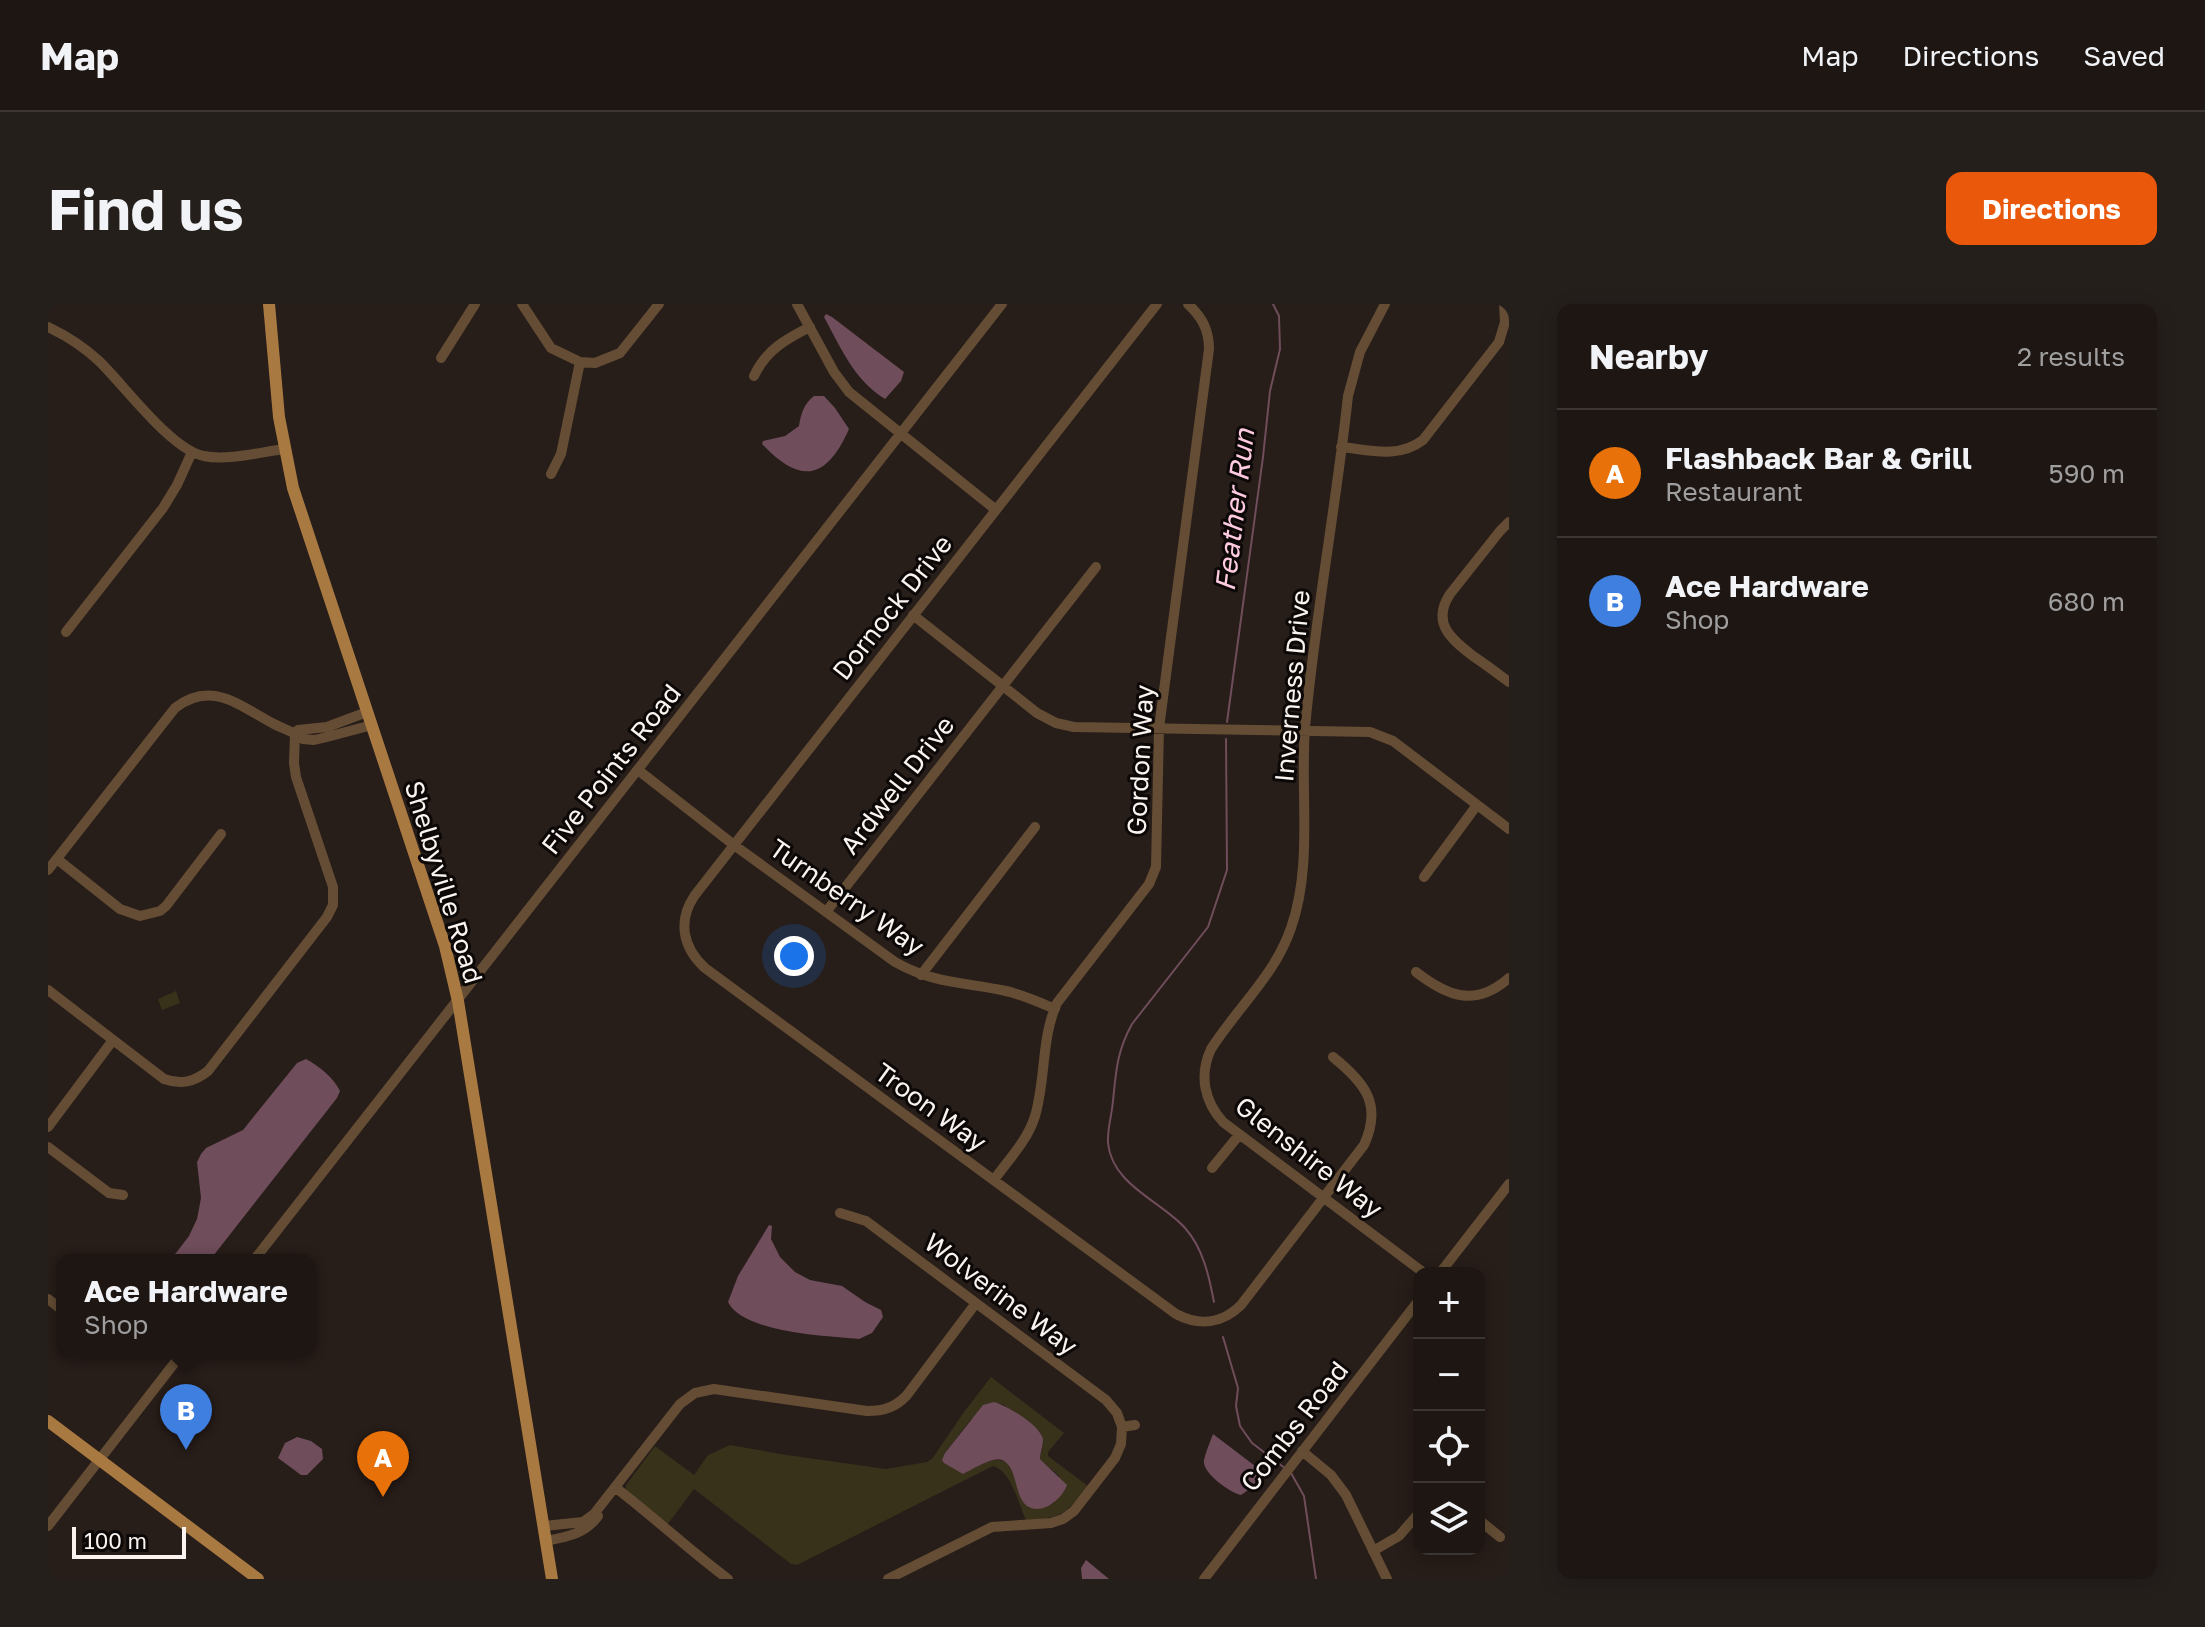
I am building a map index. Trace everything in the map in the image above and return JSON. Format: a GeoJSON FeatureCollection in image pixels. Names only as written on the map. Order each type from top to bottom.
{"type":"FeatureCollection","features":[{"type":"Feature","properties":{"kind":"main road","name":"Shelbyville Road"},"geometry":{"type":"LineString","coordinates":[[269,304],[276,393],[293,488],[445,946],[458,1001],[552,1579]]}},
{"type":"Feature","properties":{"kind":"main road"},"geometry":{"type":"LineString","coordinates":[[48,1421],[258,1579]]}},
{"type":"Feature","properties":{"kind":"street"},"geometry":{"type":"LineString","coordinates":[[441,358],[475,304]]}},
{"type":"Feature","properties":{"kind":"street"},"geometry":{"type":"LineString","coordinates":[[522,304],[551,348],[580,362],[595,363],[620,353],[659,304]]}},
{"type":"Feature","properties":{"kind":"street"},"geometry":{"type":"LineString","coordinates":[[797,304],[843,385],[996,510]]}},
{"type":"Feature","properties":{"kind":"street","name":"Five Points Road"},"geometry":{"type":"LineString","coordinates":[[259,1254],[1002,304]]}},
{"type":"Feature","properties":{"kind":"street","name":"Dornock Drive"},"geometry":{"type":"LineString","coordinates":[[688,947],[684,923],[688,906],[1157,304]]}},
{"type":"Feature","properties":{"kind":"street","name":"Gordon Way"},"geometry":{"type":"LineString","coordinates":[[994,1180],[1025,1137],[1037,1109],[1049,1026],[1055,1009],[1155,873],[1159,728],[1209,349],[1203,321],[1188,304]]}},
{"type":"Feature","properties":{"kind":"street","name":"Inverness Drive"},"geometry":{"type":"LineString","coordinates":[[1209,1055],[1271,971],[1295,918],[1303,871],[1305,730],[1348,396],[1355,365],[1367,335],[1385,304]]}},
{"type":"Feature","properties":{"kind":"street"},"geometry":{"type":"LineString","coordinates":[[1341,447],[1398,452],[1423,440],[1499,342],[1505,322],[1504,304]]}},
{"type":"Feature","properties":{"kind":"street"},"geometry":{"type":"LineString","coordinates":[[48,327],[90,353],[172,438],[192,452],[213,457],[284,449]]}},
{"type":"Feature","properties":{"kind":"street"},"geometry":{"type":"LineString","coordinates":[[754,376],[773,349],[810,327]]}},
{"type":"Feature","properties":{"kind":"street"},"geometry":{"type":"LineString","coordinates":[[551,474],[561,454],[580,362]]}},
{"type":"Feature","properties":{"kind":"street"},"geometry":{"type":"LineString","coordinates":[[66,632],[163,508],[192,452]]}},
{"type":"Feature","properties":{"kind":"street"},"geometry":{"type":"LineString","coordinates":[[1509,522],[1448,597],[1443,611],[1445,627],[1454,641],[1509,682]]}},
{"type":"Feature","properties":{"kind":"street","name":"Ardwell Drive"},"geometry":{"type":"LineString","coordinates":[[826,912],[1096,567]]}},
{"type":"Feature","properties":{"kind":"street"},"geometry":{"type":"LineString","coordinates":[[913,615],[1043,717],[1063,725],[1360,731],[1381,735],[1509,829]]}},
{"type":"Feature","properties":{"kind":"street"},"geometry":{"type":"LineString","coordinates":[[48,870],[175,708],[188,700],[209,696],[227,698],[297,732],[303,739],[314,740],[370,719]]}},
{"type":"Feature","properties":{"kind":"street"},"geometry":{"type":"LineString","coordinates":[[48,990],[164,1079],[184,1083],[208,1071],[333,905],[333,887],[296,777],[297,732]]}},
{"type":"Feature","properties":{"kind":"street","name":"Turnberry Way"},"geometry":{"type":"LineString","coordinates":[[638,770],[734,845],[895,962],[921,975],[1015,993],[1055,1009]]}},
{"type":"Feature","properties":{"kind":"street"},"geometry":{"type":"LineString","coordinates":[[1424,877],[1477,805]]}},
{"type":"Feature","properties":{"kind":"street"},"geometry":{"type":"LineString","coordinates":[[921,975],[1035,827]]}},
{"type":"Feature","properties":{"kind":"street"},"geometry":{"type":"LineString","coordinates":[[57,859],[120,909],[148,915],[166,906],[221,834]]}},
{"type":"Feature","properties":{"kind":"street","name":"Troon Way"},"geometry":{"type":"LineString","coordinates":[[688,947],[702,966],[1153,1298],[1190,1320],[1205,1322],[1220,1319],[1243,1302],[1363,1148],[1371,1125],[1371,1108],[1364,1088],[1354,1073],[1333,1057]]}},
{"type":"Feature","properties":{"kind":"street"},"geometry":{"type":"LineString","coordinates":[[1416,972],[1443,991],[1464,996],[1485,993],[1509,978]]}},
{"type":"Feature","properties":{"kind":"street"},"geometry":{"type":"LineString","coordinates":[[48,1127],[113,1040]]}},
{"type":"Feature","properties":{"kind":"street","name":"Glenshire Way"},"geometry":{"type":"LineString","coordinates":[[1209,1055],[1204,1072],[1207,1097],[1218,1117],[1416,1267]]}},
{"type":"Feature","properties":{"kind":"street"},"geometry":{"type":"LineString","coordinates":[[1212,1168],[1239,1135]]}},
{"type":"Feature","properties":{"kind":"street"},"geometry":{"type":"LineString","coordinates":[[48,1147],[109,1193],[123,1195]]}},
{"type":"Feature","properties":{"kind":"street"},"geometry":{"type":"LineString","coordinates":[[1445,1267],[1509,1184]]}},
{"type":"Feature","properties":{"kind":"street","name":"Wolverine Way"},"geometry":{"type":"LineString","coordinates":[[840,1213],[866,1221],[1106,1400],[1117,1413],[1122,1427]]}},
{"type":"Feature","properties":{"kind":"street"},"geometry":{"type":"LineString","coordinates":[[544,1526],[583,1522],[594,1514],[680,1404],[705,1390],[867,1411],[893,1406],[907,1395],[976,1303]]}},
{"type":"Feature","properties":{"kind":"street","name":"Combs Road"},"geometry":{"type":"LineString","coordinates":[[1204,1579],[1413,1308]]}},
{"type":"Feature","properties":{"kind":"street"},"geometry":{"type":"LineString","coordinates":[[48,1526],[178,1358]]}},
{"type":"Feature","properties":{"kind":"street"},"geometry":{"type":"LineString","coordinates":[[888,1579],[992,1527],[1051,1523],[1063,1519],[1074,1511],[1115,1458],[1121,1444],[1122,1427],[1135,1425]]}},
{"type":"Feature","properties":{"kind":"street"},"geometry":{"type":"LineString","coordinates":[[1302,1451],[1340,1486],[1387,1579]]}},
{"type":"Feature","properties":{"kind":"street"},"geometry":{"type":"LineString","coordinates":[[546,1541],[566,1538],[586,1529],[595,1521],[616,1488]]}},
{"type":"Feature","properties":{"kind":"street"},"geometry":{"type":"LineString","coordinates":[[616,1488],[728,1579]]}},
{"type":"Feature","properties":{"kind":"street"},"geometry":{"type":"LineString","coordinates":[[1373,1551],[1399,1536],[1413,1520]]}},
{"type":"Feature","properties":{"kind":"street"},"geometry":{"type":"LineString","coordinates":[[1485,1525],[1500,1537]]}},
{"type":"Feature","properties":{"kind":"shaded area"},"geometry":{"type":"Polygon","coordinates":[[[826,314],[904,372],[901,381],[885,399],[865,383],[849,362],[824,317],[826,314]]]}},
{"type":"Feature","properties":{"kind":"shaded area"},"geometry":{"type":"Polygon","coordinates":[[[814,396],[824,396],[849,429],[831,459],[811,471],[800,471],[788,466],[762,444],[763,441],[785,436],[799,426],[804,409],[814,396]]]}},
{"type":"Feature","properties":{"kind":"shaded area"},"geometry":{"type":"Polygon","coordinates":[[[176,991],[180,1003],[162,1010],[158,999],[176,991]]]}},
{"type":"Feature","properties":{"kind":"shaded area"},"geometry":{"type":"Polygon","coordinates":[[[306,1059],[321,1069],[340,1091],[337,1098],[215,1254],[175,1254],[197,1219],[201,1198],[197,1162],[201,1154],[206,1148],[243,1130],[297,1063],[306,1059]]]}},
{"type":"Feature","properties":{"kind":"shaded area"},"geometry":{"type":"Polygon","coordinates":[[[769,1225],[772,1226],[771,1239],[780,1257],[795,1272],[810,1280],[842,1286],[881,1310],[883,1317],[872,1333],[859,1339],[788,1331],[768,1327],[737,1312],[728,1302],[738,1276],[769,1225]]]}},
{"type":"Feature","properties":{"kind":"shaded area"},"geometry":{"type":"Polygon","coordinates":[[[991,1377],[1064,1433],[1048,1456],[1088,1486],[1062,1513],[1026,1520],[1010,1481],[993,1466],[797,1565],[791,1564],[694,1489],[667,1525],[626,1490],[626,1485],[655,1446],[694,1475],[708,1455],[730,1445],[886,1469],[927,1462],[991,1377]],[[998,1403],[971,1419],[945,1453],[949,1465],[963,1474],[985,1463],[1002,1461],[1007,1463],[1037,1509],[1054,1503],[1059,1476],[1040,1459],[1043,1442],[1040,1432],[998,1403]]]}},
{"type":"Feature","properties":{"kind":"shaded area"},"geometry":{"type":"Polygon","coordinates":[[[994,1402],[1023,1417],[1041,1434],[1040,1459],[1067,1485],[1061,1496],[1051,1504],[1039,1509],[1027,1506],[1020,1496],[1012,1470],[1004,1461],[989,1461],[963,1474],[942,1460],[983,1405],[994,1402]]]}},
{"type":"Feature","properties":{"kind":"shaded area"},"geometry":{"type":"Polygon","coordinates":[[[1213,1434],[1259,1469],[1254,1486],[1241,1495],[1217,1481],[1204,1465],[1213,1434]]]}},
{"type":"Feature","properties":{"kind":"shaded area"},"geometry":{"type":"Polygon","coordinates":[[[297,1437],[311,1441],[322,1449],[323,1459],[307,1475],[301,1475],[278,1458],[285,1443],[297,1437]]]}},
{"type":"Feature","properties":{"kind":"shaded area"},"geometry":{"type":"Polygon","coordinates":[[[1086,1560],[1109,1579],[1082,1579],[1081,1568],[1086,1560]]]}},
{"type":"Feature","properties":{"kind":"waterway","name":"Feather Run"},"geometry":{"type":"LineString","coordinates":[[1227,722],[1270,391],[1280,349],[1279,316],[1273,304]]}},
{"type":"Feature","properties":{"kind":"waterway","name":"Feather Run"},"geometry":{"type":"LineString","coordinates":[[1214,1302],[1204,1263],[1191,1236],[1175,1218],[1139,1191],[1118,1170],[1111,1158],[1108,1138],[1123,1043],[1132,1024],[1208,927],[1227,870],[1226,739]]}},
{"type":"Feature","properties":{"kind":"waterway","name":"Feather Run"},"geometry":{"type":"LineString","coordinates":[[1223,1337],[1238,1388],[1236,1406],[1240,1426],[1252,1443],[1286,1469]]}},
{"type":"Feature","properties":{"kind":"waterway","name":"Feather Run"},"geometry":{"type":"LineString","coordinates":[[1291,1473],[1304,1496],[1316,1579]]}},
{"type":"Feature","properties":{"kind":"place","name":"Ace Hardware"},"geometry":{"type":"Point","coordinates":[186,1450]}},
{"type":"Feature","properties":{"kind":"place","name":"Flashback Bar & Grill"},"geometry":{"type":"Point","coordinates":[383,1497]}}]}
